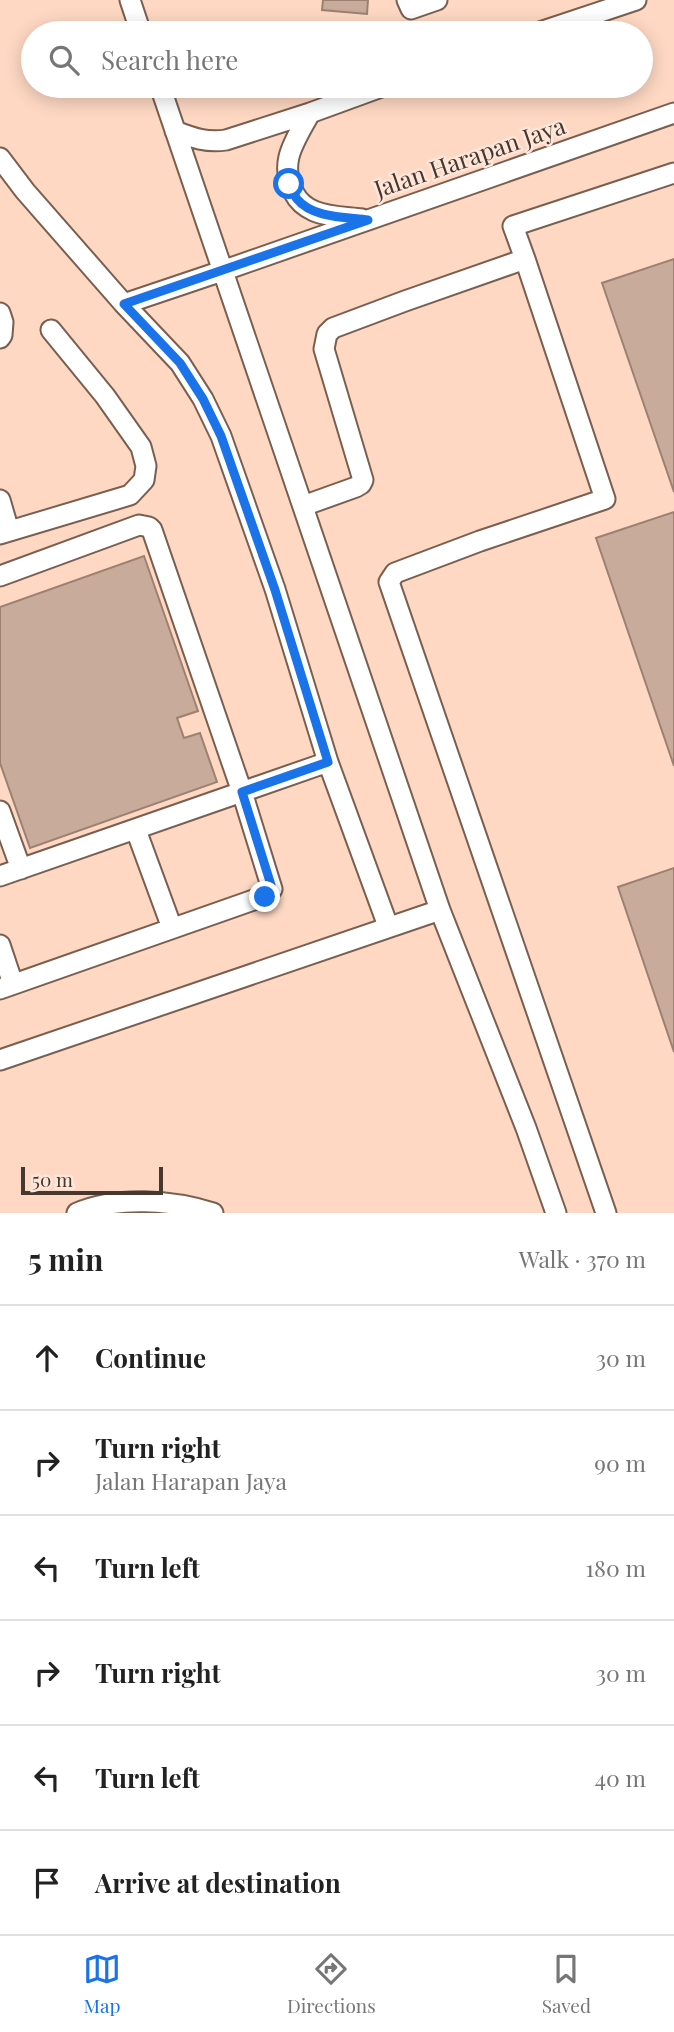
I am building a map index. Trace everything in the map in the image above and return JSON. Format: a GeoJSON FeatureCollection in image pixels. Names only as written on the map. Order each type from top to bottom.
{"type":"FeatureCollection","features":[{"type":"Feature","properties":{"kind":"street"},"geometry":{"type":"LineString","coordinates":[[130,0],[137,21]]}},
{"type":"Feature","properties":{"kind":"street"},"geometry":{"type":"LineString","coordinates":[[407,0],[411,9],[437,0]]}},
{"type":"Feature","properties":{"kind":"street"},"geometry":{"type":"LineString","coordinates":[[573,21],[636,0]]}},
{"type":"Feature","properties":{"kind":"street"},"geometry":{"type":"LineString","coordinates":[[164,98],[440,909],[526,1128],[556,1213]]}},
{"type":"Feature","properties":{"kind":"street"},"geometry":{"type":"LineString","coordinates":[[175,131],[213,142],[239,137],[351,98]]}},
{"type":"Feature","properties":{"kind":"street"},"geometry":{"type":"LineString","coordinates":[[310,113],[293,143],[286,164],[289,184],[298,201],[313,211],[368,220]]}},
{"type":"Feature","properties":{"kind":"street","name":"Jalan Harapan Jaya"},"geometry":{"type":"LineString","coordinates":[[124,304],[674,113]]}},
{"type":"Feature","properties":{"kind":"street"},"geometry":{"type":"LineString","coordinates":[[0,158],[25,191],[124,304],[180,363],[203,399],[221,436],[275,590],[328,762],[388,926]]}},
{"type":"Feature","properties":{"kind":"street"},"geometry":{"type":"LineString","coordinates":[[606,1213],[389,582],[395,573],[605,499],[513,226],[674,173]]}},
{"type":"Feature","properties":{"kind":"street"},"geometry":{"type":"LineString","coordinates":[[303,506],[356,487],[363,480],[326,356],[324,343],[327,334],[333,328],[525,259]]}},
{"type":"Feature","properties":{"kind":"street"},"geometry":{"type":"LineString","coordinates":[[0,313],[3,322],[0,338]]}},
{"type":"Feature","properties":{"kind":"street"},"geometry":{"type":"LineString","coordinates":[[0,500],[5,532],[130,495],[144,481],[145,466],[141,447],[106,396],[51,330]]}},
{"type":"Feature","properties":{"kind":"street"},"geometry":{"type":"LineString","coordinates":[[0,576],[139,525],[149,527],[155,536],[271,885],[271,892],[265,897],[7,986],[0,945]]}},
{"type":"Feature","properties":{"kind":"street"},"geometry":{"type":"LineString","coordinates":[[0,876],[328,762]]}},
{"type":"Feature","properties":{"kind":"street"},"geometry":{"type":"LineString","coordinates":[[0,811],[21,869]]}},
{"type":"Feature","properties":{"kind":"street"},"geometry":{"type":"LineString","coordinates":[[136,830],[172,928]]}},
{"type":"Feature","properties":{"kind":"street"},"geometry":{"type":"LineString","coordinates":[[0,1060],[440,909]]}},
{"type":"Feature","properties":{"kind":"street"},"geometry":{"type":"LineString","coordinates":[[77,1213],[103,1204],[150,1202],[213,1213]]}},
{"type":"Feature","properties":{"kind":"shaded area"},"geometry":{"type":"Polygon","coordinates":[[[0,0],[674,0],[674,1213],[0,1213],[0,0]]]}},
{"type":"Feature","properties":{"kind":"building"},"geometry":{"type":"Polygon","coordinates":[[[323,0],[368,0],[367,14],[322,10],[323,0]]]}},
{"type":"Feature","properties":{"kind":"building"},"geometry":{"type":"Polygon","coordinates":[[[674,259],[674,492],[602,283],[674,259]]]}},
{"type":"Feature","properties":{"kind":"building"},"geometry":{"type":"Polygon","coordinates":[[[674,512],[674,766],[596,538],[674,512]]]}},
{"type":"Feature","properties":{"kind":"building"},"geometry":{"type":"Polygon","coordinates":[[[144,556],[198,711],[177,718],[184,738],[200,733],[217,782],[30,848],[0,763],[0,607],[144,556]]]}},
{"type":"Feature","properties":{"kind":"building"},"geometry":{"type":"Polygon","coordinates":[[[674,868],[674,1052],[618,887],[674,868]]]}},
{"type":"Feature","properties":{"kind":"route"},"geometry":{"type":"LineString","coordinates":[[265,897],[272,889],[242,792],[328,762],[275,590],[221,436],[203,399],[180,363],[124,304],[368,220],[313,211],[298,201],[289,184]]}}]}
